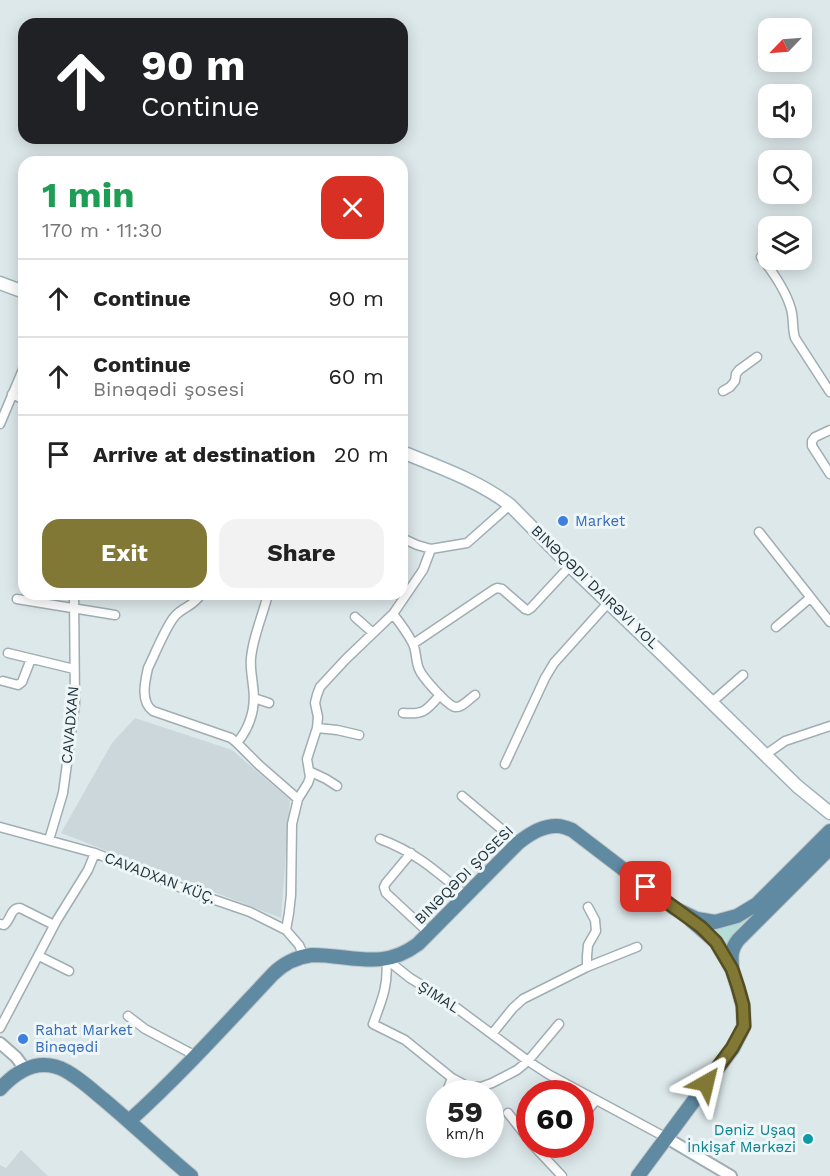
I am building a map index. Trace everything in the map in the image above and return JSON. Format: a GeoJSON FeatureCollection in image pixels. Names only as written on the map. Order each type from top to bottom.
{"type":"FeatureCollection","features":[{"type":"Feature","properties":{"kind":"main road"},"geometry":{"type":"LineString","coordinates":[[0,283],[18,290]]}},
{"type":"Feature","properties":{"kind":"main road","name":"BINƏQƏDI DAIRƏVI YOL"},"geometry":{"type":"LineString","coordinates":[[408,455],[475,484],[510,505],[804,792],[830,813]]}},
{"type":"Feature","properties":{"kind":"main road","name":"BINƏQƏDI ŞOSESI"},"geometry":{"type":"LineString","coordinates":[[129,1121],[285,964],[304,956],[324,955],[368,960],[399,956],[429,933],[518,843],[535,831],[558,825],[572,830],[674,908],[697,919],[715,922],[729,919],[757,904],[830,831]]}},
{"type":"Feature","properties":{"kind":"main road"},"geometry":{"type":"LineString","coordinates":[[638,1176],[732,1048],[744,1026],[743,1005],[732,969],[733,946],[830,849]]}},
{"type":"Feature","properties":{"kind":"main road"},"geometry":{"type":"LineString","coordinates":[[674,908],[701,927],[716,942],[732,969]]}},
{"type":"Feature","properties":{"kind":"main road"},"geometry":{"type":"LineString","coordinates":[[0,1089],[13,1077],[34,1065],[56,1066],[67,1071],[129,1121],[191,1176]]}},
{"type":"Feature","properties":{"kind":"street"},"geometry":{"type":"LineString","coordinates":[[771,270],[789,304],[795,338],[830,392]]}},
{"type":"Feature","properties":{"kind":"street"},"geometry":{"type":"LineString","coordinates":[[723,391],[735,381],[739,370],[757,357]]}},
{"type":"Feature","properties":{"kind":"street"},"geometry":{"type":"LineString","coordinates":[[0,424],[18,380]]}},
{"type":"Feature","properties":{"kind":"street"},"geometry":{"type":"LineString","coordinates":[[12,394],[18,397]]}},
{"type":"Feature","properties":{"kind":"street"},"geometry":{"type":"LineString","coordinates":[[830,430],[815,437],[812,441],[830,474]]}},
{"type":"Feature","properties":{"kind":"street"},"geometry":{"type":"LineString","coordinates":[[408,541],[431,549],[459,546],[467,543],[510,505]]}},
{"type":"Feature","properties":{"kind":"street"},"geometry":{"type":"LineString","coordinates":[[759,532],[830,622]]}},
{"type":"Feature","properties":{"kind":"street"},"geometry":{"type":"LineString","coordinates":[[408,592],[423,570],[431,549]]}},
{"type":"Feature","properties":{"kind":"street"},"geometry":{"type":"LineString","coordinates":[[413,644],[497,588],[528,610],[570,566]]}},
{"type":"Feature","properties":{"kind":"street"},"geometry":{"type":"LineString","coordinates":[[776,627],[810,598]]}},
{"type":"Feature","properties":{"kind":"street"},"geometry":{"type":"LineString","coordinates":[[23,600],[115,615]]}},
{"type":"Feature","properties":{"kind":"street","name":"CAVADXAN"},"geometry":{"type":"LineString","coordinates":[[49,840],[63,793],[75,704],[74,600]]}},
{"type":"Feature","properties":{"kind":"street"},"geometry":{"type":"LineString","coordinates":[[198,600],[172,619],[148,668],[145,701],[149,709],[231,738],[298,799]]}},
{"type":"Feature","properties":{"kind":"street"},"geometry":{"type":"LineString","coordinates":[[237,742],[245,732],[253,712],[251,657],[266,600]]}},
{"type":"Feature","properties":{"kind":"street"},"geometry":{"type":"LineString","coordinates":[[285,930],[291,895],[292,824],[298,799],[308,783],[308,759],[317,728],[318,717],[315,703],[317,695],[320,687],[393,614],[403,600]]}},
{"type":"Feature","properties":{"kind":"street"},"geometry":{"type":"LineString","coordinates":[[505,764],[554,663],[608,603]]}},
{"type":"Feature","properties":{"kind":"street"},"geometry":{"type":"LineString","coordinates":[[393,614],[413,644],[420,673],[440,695],[457,707],[475,695]]}},
{"type":"Feature","properties":{"kind":"street"},"geometry":{"type":"LineString","coordinates":[[355,617],[373,633]]}},
{"type":"Feature","properties":{"kind":"street"},"geometry":{"type":"LineString","coordinates":[[8,653],[74,669]]}},
{"type":"Feature","properties":{"kind":"street"},"geometry":{"type":"LineString","coordinates":[[3,681],[18,685],[22,682],[31,659]]}},
{"type":"Feature","properties":{"kind":"street"},"geometry":{"type":"LineString","coordinates":[[712,702],[743,675]]}},
{"type":"Feature","properties":{"kind":"street"},"geometry":{"type":"LineString","coordinates":[[403,713],[416,714],[424,711],[440,695]]}},
{"type":"Feature","properties":{"kind":"street"},"geometry":{"type":"LineString","coordinates":[[254,699],[269,703]]}},
{"type":"Feature","properties":{"kind":"street"},"geometry":{"type":"LineString","coordinates":[[765,754],[785,741],[830,726]]}},
{"type":"Feature","properties":{"kind":"street"},"geometry":{"type":"LineString","coordinates":[[317,728],[358,735]]}},
{"type":"Feature","properties":{"kind":"street"},"geometry":{"type":"LineString","coordinates":[[309,771],[337,786]]}},
{"type":"Feature","properties":{"kind":"street"},"geometry":{"type":"LineString","coordinates":[[462,796],[518,843]]}},
{"type":"Feature","properties":{"kind":"street","name":"CAVADXAN KÜÇ."},"geometry":{"type":"LineString","coordinates":[[0,827],[95,853],[189,891],[250,912],[285,930],[299,945],[304,956]]}},
{"type":"Feature","properties":{"kind":"street"},"geometry":{"type":"LineString","coordinates":[[380,839],[426,862],[466,896]]}},
{"type":"Feature","properties":{"kind":"street"},"geometry":{"type":"LineString","coordinates":[[0,1028],[54,926],[88,870],[95,853]]}},
{"type":"Feature","properties":{"kind":"street"},"geometry":{"type":"LineString","coordinates":[[411,853],[384,887],[386,893],[429,933]]}},
{"type":"Feature","properties":{"kind":"street"},"geometry":{"type":"LineString","coordinates":[[587,968],[588,945],[596,932],[595,920],[588,907]]}},
{"type":"Feature","properties":{"kind":"street"},"geometry":{"type":"LineString","coordinates":[[0,924],[7,923],[16,908],[54,926]]}},
{"type":"Feature","properties":{"kind":"street"},"geometry":{"type":"LineString","coordinates":[[492,1034],[523,999],[637,947]]}},
{"type":"Feature","properties":{"kind":"street"},"geometry":{"type":"LineString","coordinates":[[39,956],[69,971]]}},
{"type":"Feature","properties":{"kind":"street"},"geometry":{"type":"LineString","coordinates":[[386,959],[387,983],[373,1023],[405,1040],[452,1078],[467,1086],[481,1087],[518,1070],[559,1024]]}},
{"type":"Feature","properties":{"kind":"street","name":"ŞIMAL"},"geometry":{"type":"LineString","coordinates":[[386,959],[548,1074],[665,1137]]}},
{"type":"Feature","properties":{"kind":"street"},"geometry":{"type":"LineString","coordinates":[[128,1016],[145,1029],[196,1056]]}},
{"type":"Feature","properties":{"kind":"street"},"geometry":{"type":"LineString","coordinates":[[0,1044],[16,1057],[25,1069]]}},
{"type":"Feature","properties":{"kind":"street"},"geometry":{"type":"LineString","coordinates":[[508,1113],[516,1123]]}},
{"type":"Feature","properties":{"kind":"street"},"geometry":{"type":"LineString","coordinates":[[665,1137],[731,1176]]}},
{"type":"Feature","properties":{"kind":"street"},"geometry":{"type":"LineString","coordinates":[[545,1158],[562,1176]]}},
{"type":"Feature","properties":{"kind":"shaded area"},"geometry":{"type":"Polygon","coordinates":[[[135,718],[232,750],[290,800],[281,918],[61,833],[112,743],[135,718]]]}},
{"type":"Feature","properties":{"kind":"shaded area"},"geometry":{"type":"Polygon","coordinates":[[[21,1150],[48,1176],[0,1176],[0,1165],[6,1168],[21,1150]]]}},
{"type":"Feature","properties":{"kind":"green space"},"geometry":{"type":"Polygon","coordinates":[[[758,910],[736,931],[727,948],[708,928],[728,925],[758,910]]]}},
{"type":"Feature","properties":{"kind":"place","name":"Market"},"geometry":{"type":"Point","coordinates":[563,521]}},
{"type":"Feature","properties":{"kind":"place","name":"Rahat Market Binəqədi"},"geometry":{"type":"Point","coordinates":[23,1039]}},
{"type":"Feature","properties":{"kind":"place","name":"Dəniz Uşaq İnkişaf Mərkəzi"},"geometry":{"type":"Point","coordinates":[808,1139]}},
{"type":"Feature","properties":{"kind":"route"},"geometry":{"type":"LineString","coordinates":[[646,887],[710,935],[732,969],[738,987],[743,1005],[744,1026],[732,1048],[706,1083]]}}]}
